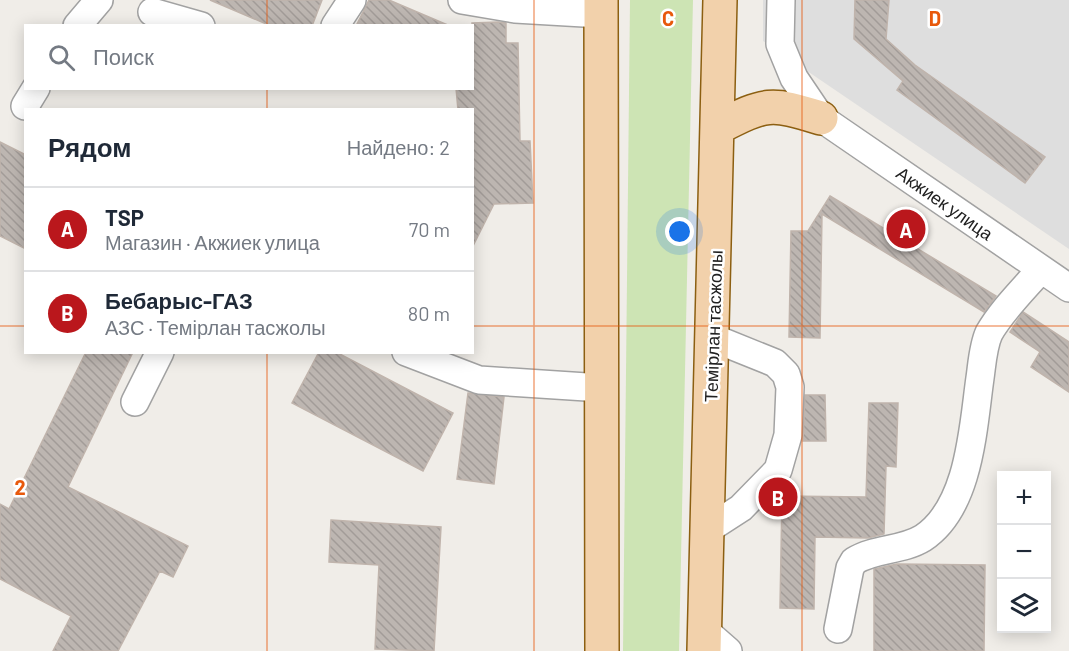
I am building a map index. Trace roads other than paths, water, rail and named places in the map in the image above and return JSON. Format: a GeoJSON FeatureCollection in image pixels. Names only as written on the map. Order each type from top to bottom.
{"type":"FeatureCollection","features":[{"type":"Feature","properties":{"kind":"main road","name":"Темірлан тасжолы"},"geometry":{"type":"LineString","coordinates":[[712,644],[707,530],[720,0]]}},
{"type":"Feature","properties":{"kind":"main road"},"geometry":{"type":"LineString","coordinates":[[601,7],[602,651]]}},
{"type":"Feature","properties":{"kind":"main road"},"geometry":{"type":"LineString","coordinates":[[718,127],[765,106],[783,106],[821,118]]}},
{"type":"Feature","properties":{"kind":"street"},"geometry":{"type":"LineString","coordinates":[[79,24],[99,0]]}},
{"type":"Feature","properties":{"kind":"street"},"geometry":{"type":"LineString","coordinates":[[336,24],[352,0]]}},
{"type":"Feature","properties":{"kind":"street"},"geometry":{"type":"LineString","coordinates":[[462,0],[601,7]]}},
{"type":"Feature","properties":{"kind":"street"},"geometry":{"type":"LineString","coordinates":[[781,0],[780,44],[794,78],[821,118]]}},
{"type":"Feature","properties":{"kind":"street"},"geometry":{"type":"LineString","coordinates":[[152,12],[194,24]]}},
{"type":"Feature","properties":{"kind":"street","name":"Акжиек улица"},"geometry":{"type":"LineString","coordinates":[[821,118],[1069,288]]}},
{"type":"Feature","properties":{"kind":"street"},"geometry":{"type":"LineString","coordinates":[[838,629],[850,567],[854,561],[909,545],[925,537],[943,518],[961,485],[968,462],[982,364],[989,334],[1041,269]]}},
{"type":"Feature","properties":{"kind":"street"},"geometry":{"type":"LineString","coordinates":[[707,530],[741,508],[778,471],[788,435],[790,387],[786,374],[775,363],[713,339]]}},
{"type":"Feature","properties":{"kind":"street"},"geometry":{"type":"LineString","coordinates":[[135,402],[159,354]]}},
{"type":"Feature","properties":{"kind":"street"},"geometry":{"type":"LineString","coordinates":[[411,354],[479,380],[602,388]]}},
{"type":"Feature","properties":{"kind":"place","name":"TSP"},"geometry":{"type":"Point","coordinates":[906,229]}},
{"type":"Feature","properties":{"kind":"place","name":"Бебарыс-ГАЗ"},"geometry":{"type":"Point","coordinates":[778,497]}}]}
